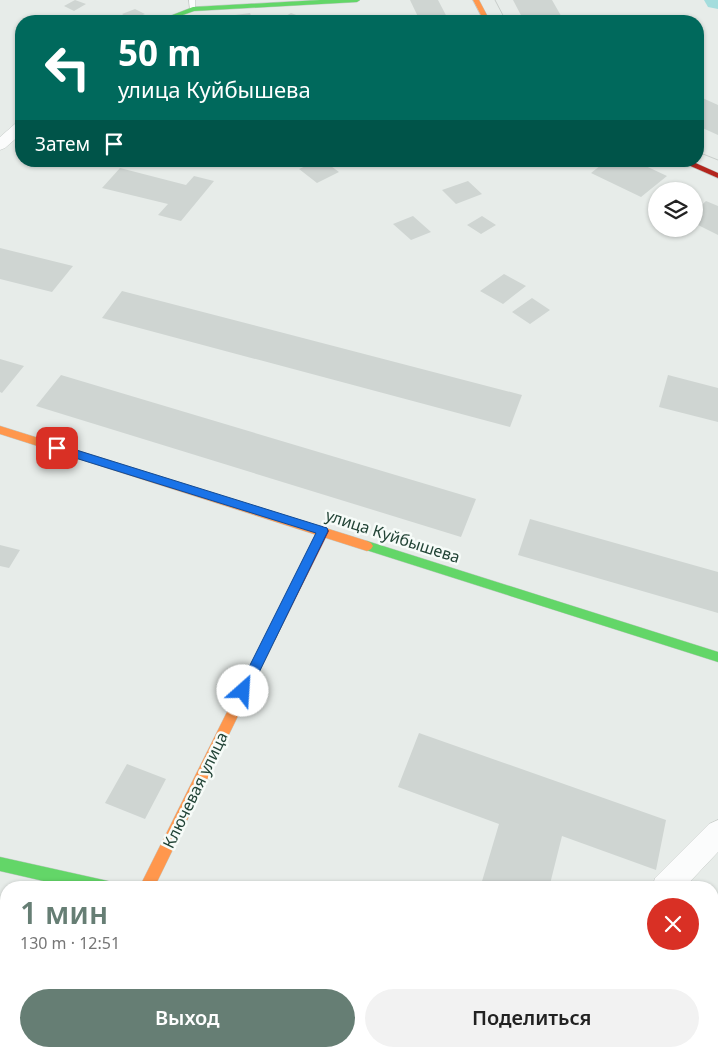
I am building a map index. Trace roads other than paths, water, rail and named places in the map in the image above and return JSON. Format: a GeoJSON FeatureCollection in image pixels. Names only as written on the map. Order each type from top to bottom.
{"type":"FeatureCollection","features":[{"type":"Feature","properties":{"kind":"main road"},"geometry":{"type":"LineString","coordinates":[[171,15],[192,4],[357,0]]}},
{"type":"Feature","properties":{"kind":"main road"},"geometry":{"type":"LineString","coordinates":[[476,0],[484,15]]}},
{"type":"Feature","properties":{"kind":"main road"},"geometry":{"type":"LineString","coordinates":[[698,167],[718,176]]}},
{"type":"Feature","properties":{"kind":"main road","name":"улица Куйбышева"},"geometry":{"type":"LineString","coordinates":[[0,430],[718,657]]}},
{"type":"Feature","properties":{"kind":"main road","name":"Ключевая улица"},"geometry":{"type":"LineString","coordinates":[[149,881],[323,531]]}},
{"type":"Feature","properties":{"kind":"main road"},"geometry":{"type":"LineString","coordinates":[[0,864],[76,881]]}},
{"type":"Feature","properties":{"kind":"street"},"geometry":{"type":"LineString","coordinates":[[0,145],[15,131]]}},
{"type":"Feature","properties":{"kind":"street"},"geometry":{"type":"LineString","coordinates":[[672,881],[718,833]]}},
{"type":"Feature","properties":{"kind":"tram line"},"geometry":{"type":"LineString","coordinates":[[495,0],[503,15]]}},
{"type":"Feature","properties":{"kind":"tram line"},"geometry":{"type":"LineString","coordinates":[[704,154],[718,160]]}}]}
